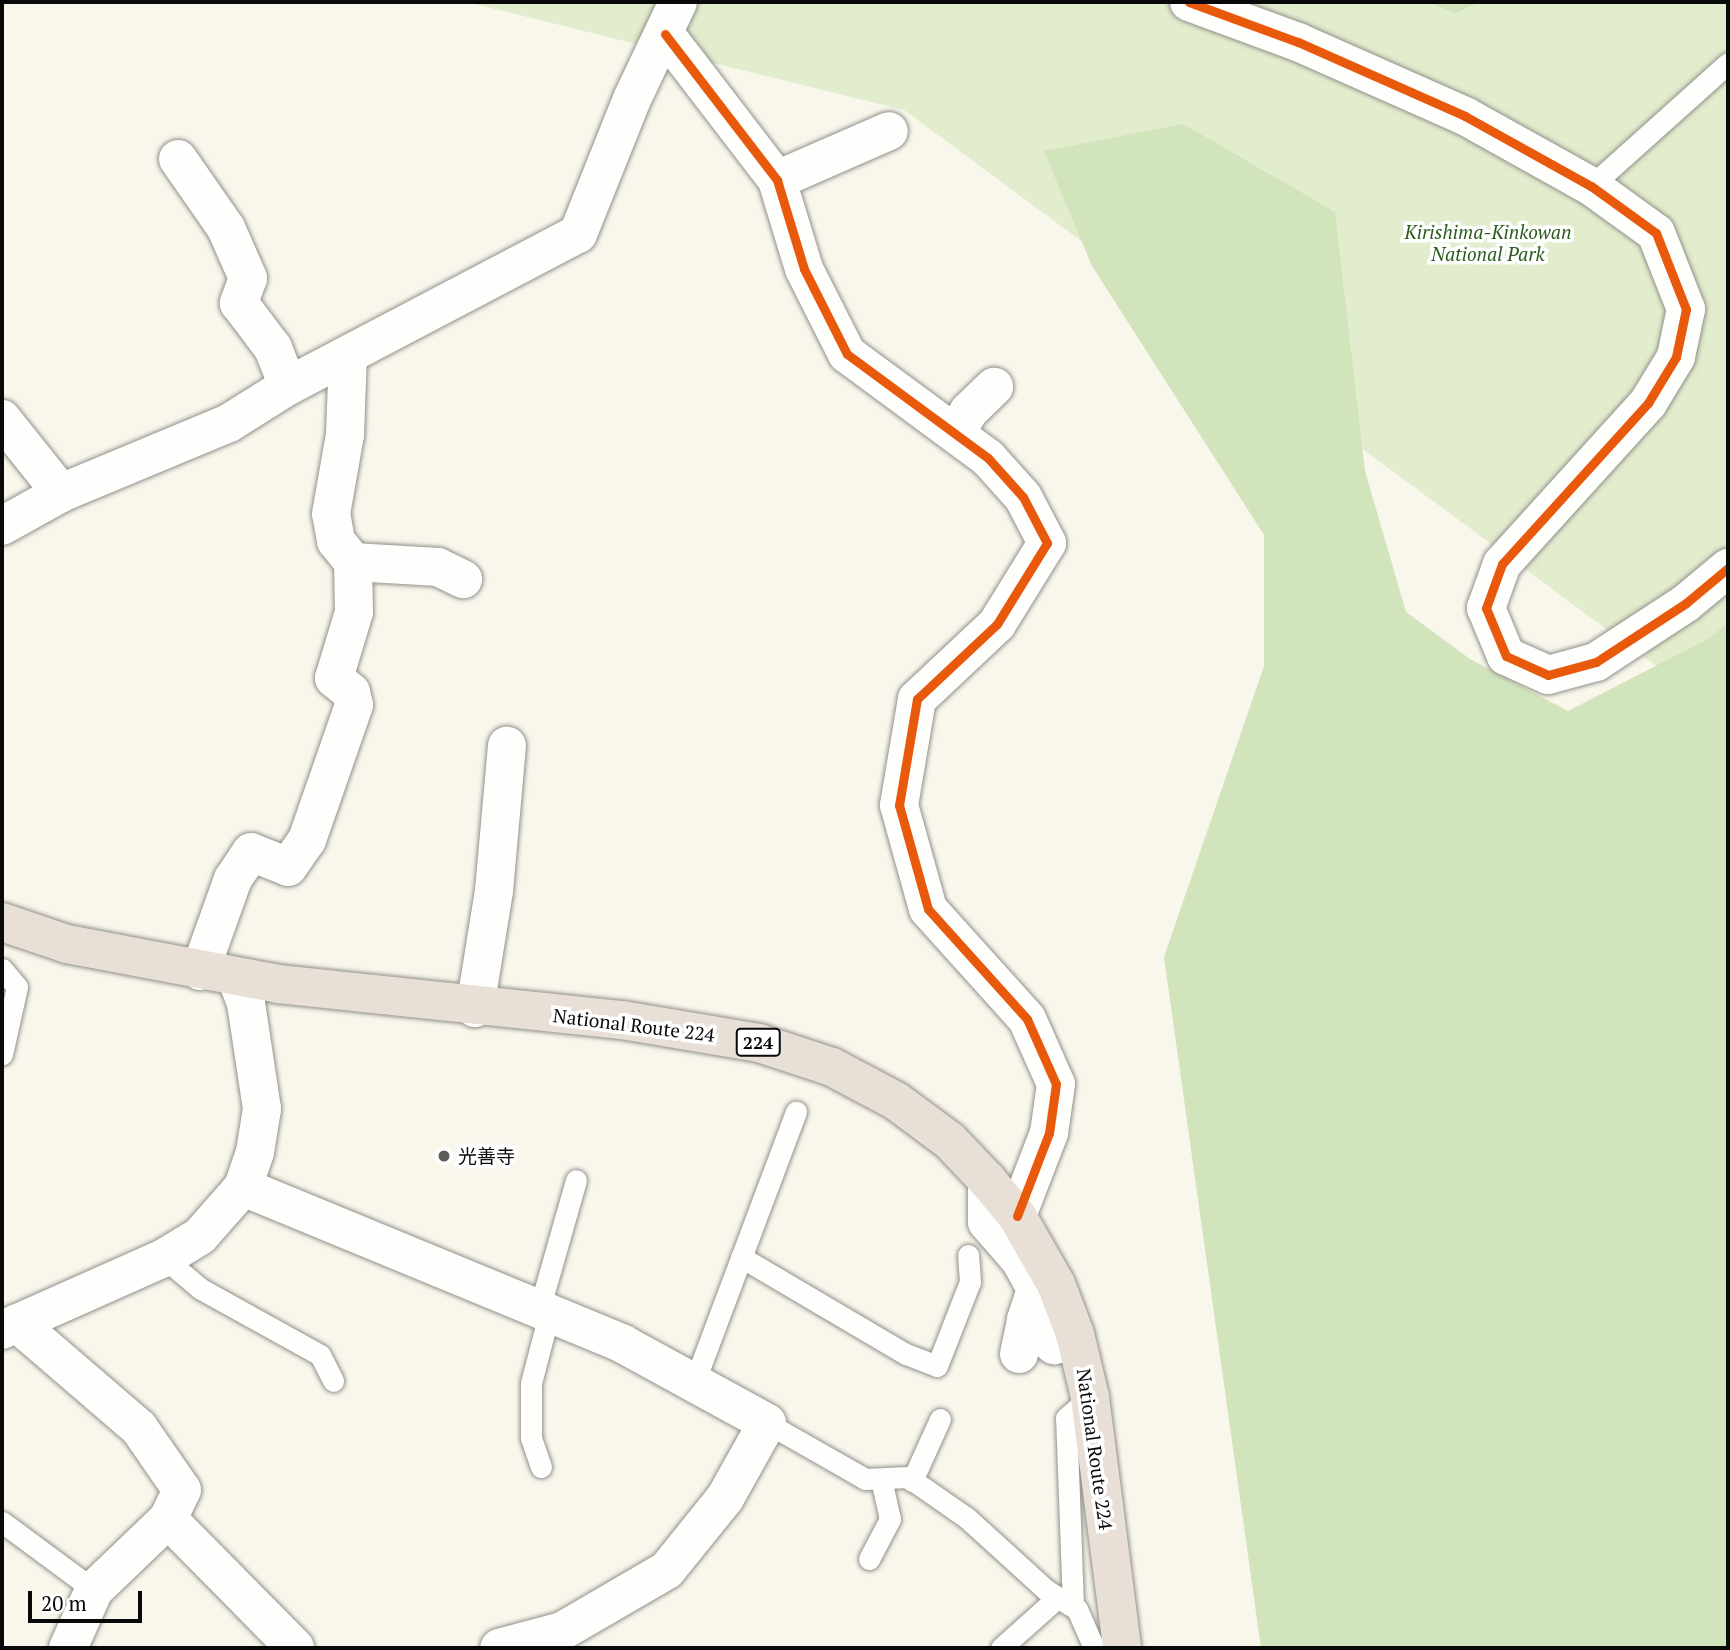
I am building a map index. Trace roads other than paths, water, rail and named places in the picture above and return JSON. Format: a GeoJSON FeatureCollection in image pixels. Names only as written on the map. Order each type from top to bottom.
{"type":"FeatureCollection","features":[{"type":"Feature","properties":{"kind":"highway","name":"National Route 224"},"geometry":{"type":"LineString","coordinates":[[2,922],[67,944],[218,974],[475,1008],[622,1020],[732,1038],[832,1067],[907,1109],[950,1141],[987,1180],[1017,1216],[1056,1284],[1075,1334],[1090,1397],[1122,1648]]}},
{"type":"Feature","properties":{"kind":"street"},"geometry":{"type":"LineString","coordinates":[[1189,2],[1298,42],[1465,116],[1591,186],[1656,233],[1686,309],[1676,356],[1648,403],[1502,564],[1486,608],[1506,656],[1548,675],[1596,662],[1686,603],[1728,568]]}},
{"type":"Feature","properties":{"kind":"street"},"geometry":{"type":"LineString","coordinates":[[671,18],[777,180],[804,269],[847,354],[988,457],[1023,497],[1047,543],[997,624],[918,699],[899,805],[928,909],[1027,1019],[1056,1084],[1049,1133],[1017,1216]]}},
{"type":"Feature","properties":{"kind":"street"},"geometry":{"type":"LineString","coordinates":[[2,526],[61,494],[229,424],[288,386],[578,234],[632,99],[671,18]]}},
{"type":"Feature","properties":{"kind":"street"},"geometry":{"type":"LineString","coordinates":[[777,180],[889,131]]}},
{"type":"Feature","properties":{"kind":"street"},"geometry":{"type":"LineString","coordinates":[[178,159],[226,228],[248,278],[239,303],[273,348],[288,386]]}},
{"type":"Feature","properties":{"kind":"street"},"geometry":{"type":"LineString","coordinates":[[68,1648],[94,1590],[168,1519],[182,1490],[139,1428],[9,1326],[164,1258],[200,1236],[243,1187],[256,1152],[262,1110],[251,1029],[218,974],[233,879],[251,852],[288,867],[307,840],[354,705],[351,692],[334,678],[354,611],[353,562],[336,541],[331,514],[345,435],[348,355]]}},
{"type":"Feature","properties":{"kind":"street"},"geometry":{"type":"LineString","coordinates":[[956,433],[969,411],[994,387]]}},
{"type":"Feature","properties":{"kind":"street"},"geometry":{"type":"LineString","coordinates":[[2,419],[61,494]]}},
{"type":"Feature","properties":{"kind":"street"},"geometry":{"type":"LineString","coordinates":[[353,562],[438,567],[463,579]]}},
{"type":"Feature","properties":{"kind":"street"},"geometry":{"type":"LineString","coordinates":[[475,1008],[494,891],[507,746]]}},
{"type":"Feature","properties":{"kind":"street"},"geometry":{"type":"LineString","coordinates":[[987,1180],[987,1222],[1020,1260],[1036,1289],[1033,1340]]}},
{"type":"Feature","properties":{"kind":"street"},"geometry":{"type":"LineString","coordinates":[[243,1187],[624,1344],[767,1423],[725,1498],[667,1570],[562,1631],[499,1648]]}},
{"type":"Feature","properties":{"kind":"street"},"geometry":{"type":"LineString","coordinates":[[168,1519],[295,1648]]}},
{"type":"Feature","properties":{"kind":"lane"},"geometry":{"type":"LineString","coordinates":[[1591,186],[1728,63]]}},
{"type":"Feature","properties":{"kind":"lane"},"geometry":{"type":"LineString","coordinates":[[2,969],[17,987],[2,1054]]}},
{"type":"Feature","properties":{"kind":"lane"},"geometry":{"type":"LineString","coordinates":[[694,1383],[796,1112]]}},
{"type":"Feature","properties":{"kind":"lane"},"geometry":{"type":"LineString","coordinates":[[541,1467],[531,1438],[531,1383],[544,1312],[576,1180]]}},
{"type":"Feature","properties":{"kind":"lane"},"geometry":{"type":"LineString","coordinates":[[741,1257],[906,1354],[937,1366],[970,1282],[968,1255]]}},
{"type":"Feature","properties":{"kind":"lane"},"geometry":{"type":"LineString","coordinates":[[164,1258],[201,1289],[320,1355],[333,1381]]}},
{"type":"Feature","properties":{"kind":"lane"},"geometry":{"type":"LineString","coordinates":[[1065,1602],[1066,1418],[1090,1397]]}},
{"type":"Feature","properties":{"kind":"lane"},"geometry":{"type":"LineString","coordinates":[[912,1480],[940,1419]]}},
{"type":"Feature","properties":{"kind":"lane"},"geometry":{"type":"LineString","coordinates":[[767,1423],[865,1479],[912,1480],[967,1518],[1065,1602],[1094,1648]]}},
{"type":"Feature","properties":{"kind":"lane"},"geometry":{"type":"LineString","coordinates":[[869,1559],[890,1519],[881,1479]]}},
{"type":"Feature","properties":{"kind":"lane"},"geometry":{"type":"LineString","coordinates":[[2,1521],[94,1590]]}},
{"type":"Feature","properties":{"kind":"lane"},"geometry":{"type":"LineString","coordinates":[[1001,1648],[1065,1602]]}},
{"type":"Feature","properties":{"kind":"place","name":"光善寺"},"geometry":{"type":"Point","coordinates":[444,1156]}},
{"type":"Feature","properties":{"kind":"park label","name":"Kirishima-Kinkowan National Park"},"geometry":{"type":"Point","coordinates":[1488,243]}}]}
